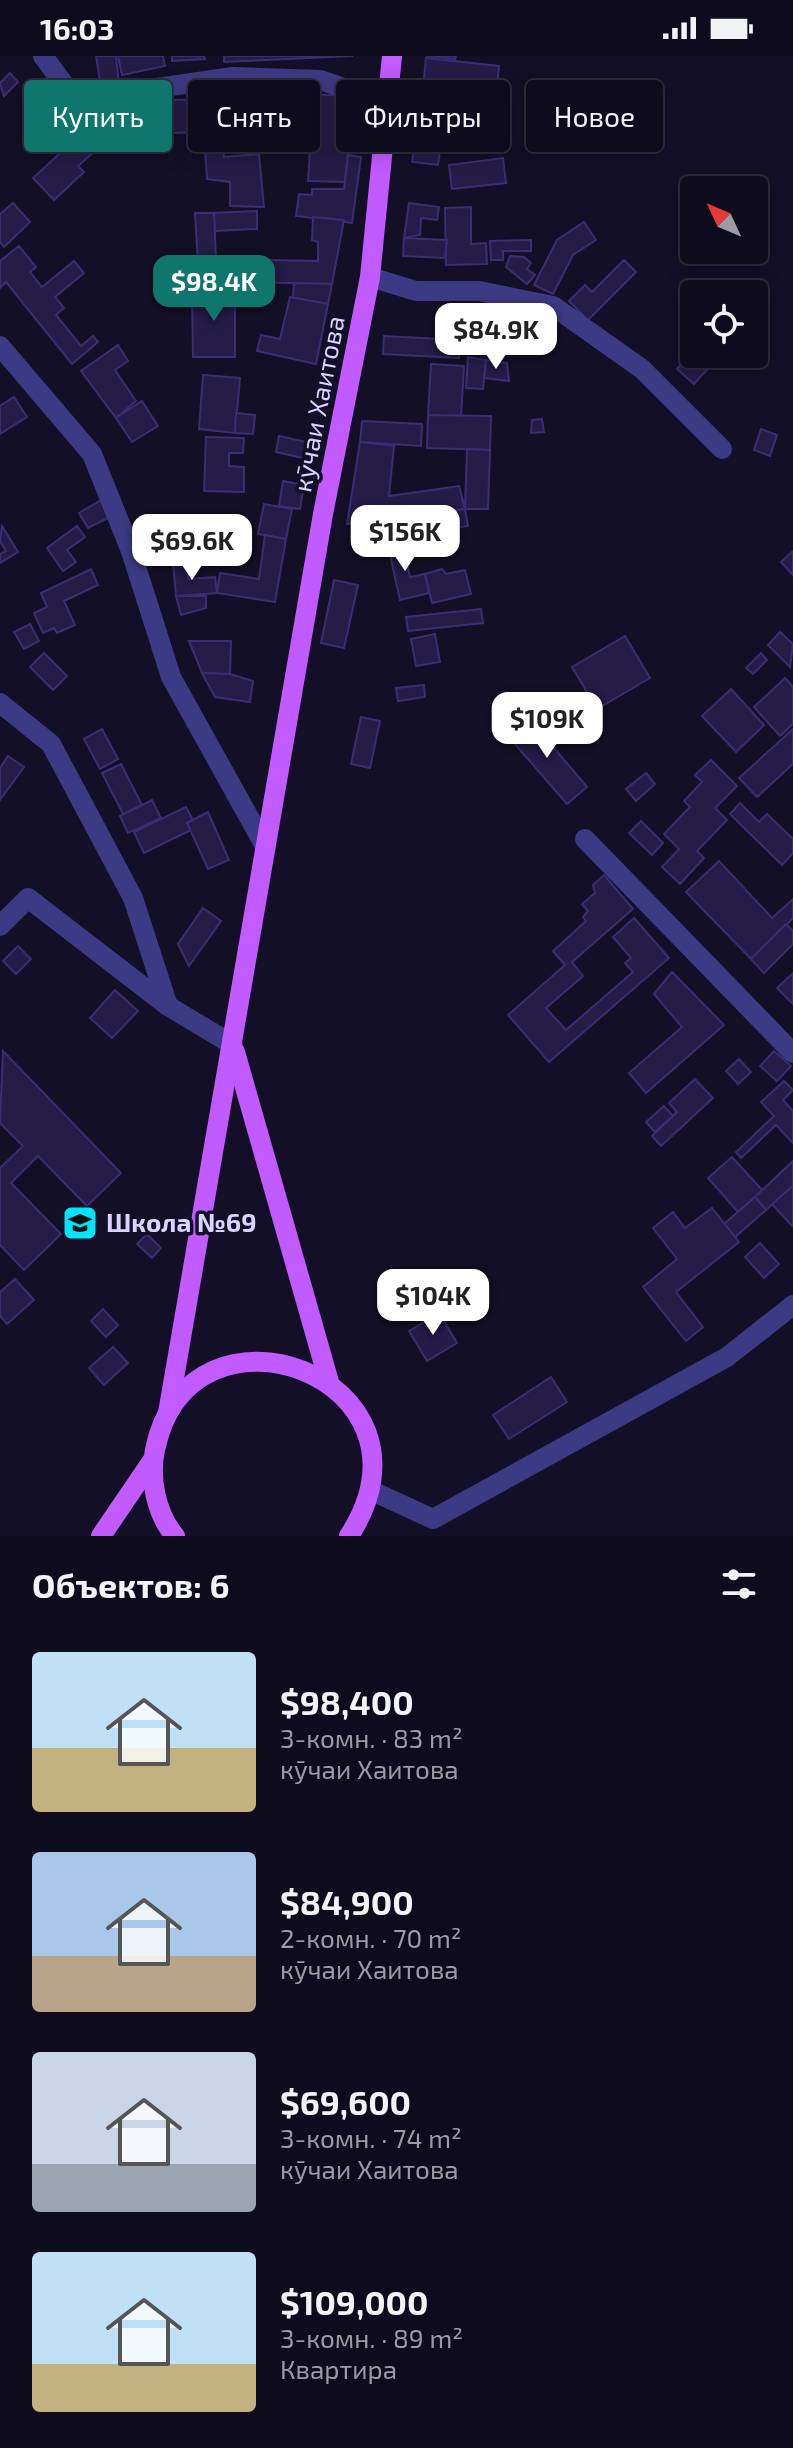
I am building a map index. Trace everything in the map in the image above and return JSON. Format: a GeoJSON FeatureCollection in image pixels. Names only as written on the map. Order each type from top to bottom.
{"type":"FeatureCollection","features":[{"type":"Feature","properties":{"kind":"main road","name":"кӯчаи Хаитова"},"geometry":{"type":"LineString","coordinates":[[390,80],[392,56]]}},
{"type":"Feature","properties":{"kind":"main road","name":"кӯчаи Хаитова"},"geometry":{"type":"LineString","coordinates":[[152,1461],[168,1413],[323,514],[370,277],[384,152]]}},
{"type":"Feature","properties":{"kind":"main road"},"geometry":{"type":"LineString","coordinates":[[233,1045],[329,1382]]}},
{"type":"Feature","properties":{"kind":"main road"},"geometry":{"type":"LineString","coordinates":[[168,1413],[192,1385],[224,1367],[260,1360],[297,1365],[329,1382],[350,1404],[365,1430],[372,1460],[370,1490],[362,1516],[349,1536]]}},
{"type":"Feature","properties":{"kind":"main road"},"geometry":{"type":"LineString","coordinates":[[101,1536],[152,1461]]}},
{"type":"Feature","properties":{"kind":"main road"},"geometry":{"type":"LineString","coordinates":[[152,1461],[155,1496],[175,1536]]}},
{"type":"Feature","properties":{"kind":"street"},"geometry":{"type":"LineString","coordinates":[[43,56],[72,95],[81,99],[233,77],[320,80],[336,85]]}},
{"type":"Feature","properties":{"kind":"street"},"geometry":{"type":"LineString","coordinates":[[370,277],[416,291],[479,291],[553,306],[642,369],[722,449]]}},
{"type":"Feature","properties":{"kind":"street"},"geometry":{"type":"LineString","coordinates":[[0,346],[92,454],[131,551],[171,677],[265,846]]}},
{"type":"Feature","properties":{"kind":"street"},"geometry":{"type":"LineString","coordinates":[[0,703],[51,744],[133,898],[168,1006]]}},
{"type":"Feature","properties":{"kind":"street"},"geometry":{"type":"LineString","coordinates":[[585,839],[793,1053]]}},
{"type":"Feature","properties":{"kind":"street"},"geometry":{"type":"LineString","coordinates":[[0,926],[28,898],[168,1006],[233,1045]]}},
{"type":"Feature","properties":{"kind":"street"},"geometry":{"type":"LineString","coordinates":[[370,1490],[433,1519],[727,1357],[793,1305]]}},
{"type":"Feature","properties":{"kind":"building"},"geometry":{"type":"Polygon","coordinates":[[[96,56],[116,56],[119,80],[100,80],[96,56]]]}},
{"type":"Feature","properties":{"kind":"building"},"geometry":{"type":"Polygon","coordinates":[[[118,56],[163,56],[165,66],[122,75],[118,56]]]}},
{"type":"Feature","properties":{"kind":"building"},"geometry":{"type":"Polygon","coordinates":[[[172,56],[204,56],[205,59],[172,61],[172,56]]]}},
{"type":"Feature","properties":{"kind":"building"},"geometry":{"type":"Polygon","coordinates":[[[224,56],[353,56],[224,62],[224,56]]]}},
{"type":"Feature","properties":{"kind":"building"},"geometry":{"type":"Polygon","coordinates":[[[426,56],[456,56],[455,59],[426,56]]]}},
{"type":"Feature","properties":{"kind":"building"},"geometry":{"type":"Polygon","coordinates":[[[426,58],[499,66],[498,80],[424,80],[426,58]]]}},
{"type":"Feature","properties":{"kind":"building"},"geometry":{"type":"Polygon","coordinates":[[[10,73],[18,82],[4,96],[0,83],[10,73]]]}},
{"type":"Feature","properties":{"kind":"building"},"geometry":{"type":"Polygon","coordinates":[[[320,95],[336,95],[336,152],[348,152],[345,182],[308,181],[310,152],[320,152],[320,95]]]}},
{"type":"Feature","properties":{"kind":"building"},"geometry":{"type":"Polygon","coordinates":[[[172,100],[188,100],[188,133],[172,133],[172,100]]]}},
{"type":"Feature","properties":{"kind":"building"},"geometry":{"type":"Polygon","coordinates":[[[61,152],[94,152],[78,166],[84,172],[54,200],[33,178],[61,152]]]}},
{"type":"Feature","properties":{"kind":"building"},"geometry":{"type":"Polygon","coordinates":[[[205,152],[224,152],[224,157],[259,154],[264,207],[230,206],[230,182],[207,179],[205,152]]]}},
{"type":"Feature","properties":{"kind":"building"},"geometry":{"type":"Polygon","coordinates":[[[413,152],[440,152],[438,165],[412,162],[413,152]]]}},
{"type":"Feature","properties":{"kind":"building"},"geometry":{"type":"Polygon","coordinates":[[[348,155],[361,157],[352,223],[296,216],[299,194],[312,195],[312,189],[344,189],[348,155]]]}},
{"type":"Feature","properties":{"kind":"building"},"geometry":{"type":"Polygon","coordinates":[[[503,158],[506,183],[452,189],[449,165],[503,158]]]}},
{"type":"Feature","properties":{"kind":"building"},"geometry":{"type":"Polygon","coordinates":[[[13,203],[30,222],[4,247],[0,242],[0,214],[13,203]]]}},
{"type":"Feature","properties":{"kind":"building"},"geometry":{"type":"Polygon","coordinates":[[[409,203],[439,207],[437,220],[421,218],[420,235],[404,238],[409,203]]]}},
{"type":"Feature","properties":{"kind":"building"},"geometry":{"type":"Polygon","coordinates":[[[471,207],[471,244],[486,243],[487,264],[446,265],[445,208],[471,207]]]}},
{"type":"Feature","properties":{"kind":"building"},"geometry":{"type":"Polygon","coordinates":[[[257,211],[257,229],[215,231],[214,213],[257,211]]]}},
{"type":"Feature","properties":{"kind":"building"},"geometry":{"type":"Polygon","coordinates":[[[195,213],[214,213],[216,259],[318,261],[318,242],[312,240],[313,217],[344,220],[332,284],[199,281],[195,213]]]}},
{"type":"Feature","properties":{"kind":"building"},"geometry":{"type":"Polygon","coordinates":[[[584,222],[596,240],[573,255],[553,294],[534,285],[557,240],[584,222]]]}},
{"type":"Feature","properties":{"kind":"building"},"geometry":{"type":"Polygon","coordinates":[[[404,238],[447,240],[445,258],[403,256],[404,238]]]}},
{"type":"Feature","properties":{"kind":"building"},"geometry":{"type":"Polygon","coordinates":[[[531,240],[531,251],[503,251],[503,260],[491,260],[490,241],[531,240]]]}},
{"type":"Feature","properties":{"kind":"building"},"geometry":{"type":"Polygon","coordinates":[[[19,246],[36,267],[30,272],[42,287],[74,261],[84,273],[55,297],[64,308],[56,315],[81,346],[93,336],[98,342],[72,364],[6,282],[0,288],[0,261],[19,246]]]}},
{"type":"Feature","properties":{"kind":"building"},"geometry":{"type":"Polygon","coordinates":[[[510,256],[524,257],[531,263],[527,269],[535,275],[527,284],[506,267],[510,256]]]}},
{"type":"Feature","properties":{"kind":"building"},"geometry":{"type":"Polygon","coordinates":[[[624,260],[636,272],[588,320],[569,301],[585,285],[592,292],[624,260]]]}},
{"type":"Feature","properties":{"kind":"building"},"geometry":{"type":"Polygon","coordinates":[[[294,283],[332,284],[328,304],[293,298],[294,283]]]}},
{"type":"Feature","properties":{"kind":"building"},"geometry":{"type":"Polygon","coordinates":[[[208,286],[235,286],[235,357],[193,357],[192,295],[209,296],[208,286]]]}},
{"type":"Feature","properties":{"kind":"building"},"geometry":{"type":"Polygon","coordinates":[[[290,297],[328,304],[316,364],[257,351],[261,335],[280,339],[290,297]]]}},
{"type":"Feature","properties":{"kind":"building"},"geometry":{"type":"Polygon","coordinates":[[[384,336],[460,340],[459,358],[383,354],[384,336]]]}},
{"type":"Feature","properties":{"kind":"building"},"geometry":{"type":"Polygon","coordinates":[[[118,345],[128,361],[115,370],[136,401],[116,418],[81,371],[118,345]]]}},
{"type":"Feature","properties":{"kind":"building"},"geometry":{"type":"Polygon","coordinates":[[[468,357],[486,360],[483,389],[466,388],[468,357]]]}},
{"type":"Feature","properties":{"kind":"building"},"geometry":{"type":"Polygon","coordinates":[[[486,360],[507,363],[509,381],[484,378],[486,360]]]}},
{"type":"Feature","properties":{"kind":"building"},"geometry":{"type":"Polygon","coordinates":[[[431,364],[464,366],[461,417],[428,415],[431,364]]]}},
{"type":"Feature","properties":{"kind":"building"},"geometry":{"type":"Polygon","coordinates":[[[680,366],[708,368],[694,384],[677,369],[680,366]]]}},
{"type":"Feature","properties":{"kind":"building"},"geometry":{"type":"Polygon","coordinates":[[[203,375],[240,378],[235,433],[199,429],[203,375]]]}},
{"type":"Feature","properties":{"kind":"building"},"geometry":{"type":"Polygon","coordinates":[[[14,397],[27,417],[0,434],[0,406],[14,397]]]}},
{"type":"Feature","properties":{"kind":"building"},"geometry":{"type":"Polygon","coordinates":[[[142,401],[158,426],[132,442],[116,418],[142,401]]]}},
{"type":"Feature","properties":{"kind":"building"},"geometry":{"type":"Polygon","coordinates":[[[236,413],[255,415],[253,434],[235,433],[236,413]]]}},
{"type":"Feature","properties":{"kind":"building"},"geometry":{"type":"Polygon","coordinates":[[[428,415],[491,416],[490,450],[427,448],[428,415]]]}},
{"type":"Feature","properties":{"kind":"building"},"geometry":{"type":"Polygon","coordinates":[[[542,419],[544,432],[531,433],[532,420],[542,419]]]}},
{"type":"Feature","properties":{"kind":"building"},"geometry":{"type":"Polygon","coordinates":[[[362,421],[422,424],[421,446],[360,442],[362,421]]]}},
{"type":"Feature","properties":{"kind":"building"},"geometry":{"type":"Polygon","coordinates":[[[761,429],[777,435],[770,456],[754,450],[761,429]]]}},
{"type":"Feature","properties":{"kind":"building"},"geometry":{"type":"Polygon","coordinates":[[[279,436],[311,443],[307,459],[276,452],[279,436]]]}},
{"type":"Feature","properties":{"kind":"building"},"geometry":{"type":"Polygon","coordinates":[[[206,437],[244,438],[243,453],[229,453],[229,466],[244,467],[244,492],[204,491],[206,437]]]}},
{"type":"Feature","properties":{"kind":"building"},"geometry":{"type":"Polygon","coordinates":[[[360,442],[394,446],[389,496],[459,486],[465,509],[347,524],[360,442]]]}},
{"type":"Feature","properties":{"kind":"building"},"geometry":{"type":"Polygon","coordinates":[[[467,449],[490,450],[488,509],[465,509],[467,449]]]}},
{"type":"Feature","properties":{"kind":"building"},"geometry":{"type":"Polygon","coordinates":[[[283,481],[304,485],[300,509],[279,506],[283,481]]]}},
{"type":"Feature","properties":{"kind":"building"},"geometry":{"type":"Polygon","coordinates":[[[103,499],[112,516],[88,528],[79,513],[103,499]]]}},
{"type":"Feature","properties":{"kind":"building"},"geometry":{"type":"Polygon","coordinates":[[[264,504],[292,509],[286,539],[258,534],[264,504]]]}},
{"type":"Feature","properties":{"kind":"building"},"geometry":{"type":"Polygon","coordinates":[[[465,509],[468,526],[389,538],[386,521],[465,509]]]}},
{"type":"Feature","properties":{"kind":"building"},"geometry":{"type":"Polygon","coordinates":[[[2,526],[18,552],[0,563],[0,554],[6,551],[0,541],[2,526]]]}},
{"type":"Feature","properties":{"kind":"building"},"geometry":{"type":"Polygon","coordinates":[[[77,526],[85,537],[67,550],[76,562],[63,571],[47,548],[77,526]]]}},
{"type":"Feature","properties":{"kind":"building"},"geometry":{"type":"Polygon","coordinates":[[[265,535],[286,539],[275,602],[217,593],[220,573],[259,579],[265,535]]]}},
{"type":"Feature","properties":{"kind":"building"},"geometry":{"type":"Polygon","coordinates":[[[401,537],[410,577],[425,574],[429,593],[400,600],[387,541],[401,537]]]}},
{"type":"Feature","properties":{"kind":"building"},"geometry":{"type":"Polygon","coordinates":[[[189,538],[189,563],[173,563],[174,539],[189,538]]]}},
{"type":"Feature","properties":{"kind":"building"},"geometry":{"type":"Polygon","coordinates":[[[793,551],[793,575],[781,562],[793,551]]]}},
{"type":"Feature","properties":{"kind":"building"},"geometry":{"type":"Polygon","coordinates":[[[173,563],[189,563],[188,579],[215,577],[217,593],[176,596],[173,563]]]}},
{"type":"Feature","properties":{"kind":"building"},"geometry":{"type":"Polygon","coordinates":[[[91,569],[98,585],[64,601],[75,625],[57,633],[54,628],[43,633],[34,613],[47,607],[41,593],[91,569]]]}},
{"type":"Feature","properties":{"kind":"building"},"geometry":{"type":"Polygon","coordinates":[[[442,569],[446,574],[465,570],[471,594],[432,603],[425,574],[442,569]]]}},
{"type":"Feature","properties":{"kind":"building"},"geometry":{"type":"Polygon","coordinates":[[[334,580],[358,585],[344,648],[321,643],[334,580]]]}},
{"type":"Feature","properties":{"kind":"building"},"geometry":{"type":"Polygon","coordinates":[[[176,596],[206,596],[206,608],[181,615],[176,596]]]}},
{"type":"Feature","properties":{"kind":"building"},"geometry":{"type":"Polygon","coordinates":[[[481,609],[483,623],[408,631],[406,617],[481,609]]]}},
{"type":"Feature","properties":{"kind":"building"},"geometry":{"type":"Polygon","coordinates":[[[30,624],[39,641],[24,649],[14,632],[30,624]]]}},
{"type":"Feature","properties":{"kind":"building"},"geometry":{"type":"Polygon","coordinates":[[[780,632],[793,644],[790,667],[768,645],[780,632]]]}},
{"type":"Feature","properties":{"kind":"building"},"geometry":{"type":"Polygon","coordinates":[[[435,634],[440,662],[416,666],[411,639],[435,634]]]}},
{"type":"Feature","properties":{"kind":"building"},"geometry":{"type":"Polygon","coordinates":[[[625,636],[650,678],[597,709],[572,667],[625,636]]]}},
{"type":"Feature","properties":{"kind":"building"},"geometry":{"type":"Polygon","coordinates":[[[189,641],[231,641],[230,674],[202,673],[189,641]]]}},
{"type":"Feature","properties":{"kind":"building"},"geometry":{"type":"Polygon","coordinates":[[[44,653],[67,676],[53,690],[30,667],[44,653]]]}},
{"type":"Feature","properties":{"kind":"building"},"geometry":{"type":"Polygon","coordinates":[[[761,653],[767,660],[753,674],[746,668],[761,653]]]}},
{"type":"Feature","properties":{"kind":"building"},"geometry":{"type":"Polygon","coordinates":[[[202,673],[230,674],[253,681],[250,702],[215,697],[202,673]]]}},
{"type":"Feature","properties":{"kind":"building"},"geometry":{"type":"Polygon","coordinates":[[[785,678],[793,687],[793,724],[780,736],[754,707],[785,678]]]}},
{"type":"Feature","properties":{"kind":"building"},"geometry":{"type":"Polygon","coordinates":[[[424,685],[425,697],[398,701],[396,688],[424,685]]]}},
{"type":"Feature","properties":{"kind":"building"},"geometry":{"type":"Polygon","coordinates":[[[731,689],[764,725],[736,752],[702,716],[731,689]]]}},
{"type":"Feature","properties":{"kind":"building"},"geometry":{"type":"Polygon","coordinates":[[[361,717],[380,721],[370,768],[351,764],[361,717]]]}},
{"type":"Feature","properties":{"kind":"building"},"geometry":{"type":"Polygon","coordinates":[[[528,717],[587,787],[567,804],[507,735],[528,717]]]}},
{"type":"Feature","properties":{"kind":"building"},"geometry":{"type":"Polygon","coordinates":[[[102,729],[118,759],[100,769],[84,739],[102,729]]]}},
{"type":"Feature","properties":{"kind":"building"},"geometry":{"type":"Polygon","coordinates":[[[793,729],[793,764],[757,797],[739,778],[793,729]]]}},
{"type":"Feature","properties":{"kind":"building"},"geometry":{"type":"Polygon","coordinates":[[[8,756],[24,767],[0,800],[0,768],[8,756]]]}},
{"type":"Feature","properties":{"kind":"building"},"geometry":{"type":"Polygon","coordinates":[[[711,760],[737,786],[715,808],[727,820],[697,851],[704,858],[680,884],[662,867],[679,849],[664,834],[690,807],[684,801],[702,782],[695,775],[711,760]]]}},
{"type":"Feature","properties":{"kind":"building"},"geometry":{"type":"Polygon","coordinates":[[[121,764],[142,805],[123,814],[102,773],[121,764]]]}},
{"type":"Feature","properties":{"kind":"building"},"geometry":{"type":"Polygon","coordinates":[[[646,773],[655,784],[636,801],[626,789],[646,773]]]}},
{"type":"Feature","properties":{"kind":"building"},"geometry":{"type":"Polygon","coordinates":[[[152,800],[161,818],[128,833],[120,816],[152,800]]]}},
{"type":"Feature","properties":{"kind":"building"},"geometry":{"type":"Polygon","coordinates":[[[740,803],[759,822],[767,814],[793,839],[793,853],[782,865],[730,814],[740,803]]]}},
{"type":"Feature","properties":{"kind":"building"},"geometry":{"type":"Polygon","coordinates":[[[186,807],[193,820],[187,823],[191,830],[144,853],[134,832],[186,807]]]}},
{"type":"Feature","properties":{"kind":"building"},"geometry":{"type":"Polygon","coordinates":[[[208,812],[229,860],[208,869],[187,823],[208,812]]]}},
{"type":"Feature","properties":{"kind":"building"},"geometry":{"type":"Polygon","coordinates":[[[641,821],[663,843],[652,855],[629,833],[641,821]]]}},
{"type":"Feature","properties":{"kind":"building"},"geometry":{"type":"Polygon","coordinates":[[[719,861],[772,918],[793,899],[793,918],[751,959],[686,892],[719,861]]]}},
{"type":"Feature","properties":{"kind":"building"},"geometry":{"type":"Polygon","coordinates":[[[604,875],[633,909],[572,962],[583,976],[546,1008],[566,1030],[633,972],[625,963],[631,958],[613,937],[634,918],[669,958],[549,1062],[508,1015],[565,965],[553,951],[586,921],[583,917],[588,911],[582,904],[595,893],[593,885],[604,875]]]}},
{"type":"Feature","properties":{"kind":"building"},"geometry":{"type":"Polygon","coordinates":[[[203,908],[221,921],[189,966],[178,944],[203,908]]]}},
{"type":"Feature","properties":{"kind":"building"},"geometry":{"type":"Polygon","coordinates":[[[786,924],[793,931],[793,944],[764,973],[751,959],[786,924]]]}},
{"type":"Feature","properties":{"kind":"building"},"geometry":{"type":"Polygon","coordinates":[[[18,946],[31,959],[16,974],[3,961],[18,946]]]}},
{"type":"Feature","properties":{"kind":"building"},"geometry":{"type":"Polygon","coordinates":[[[672,972],[724,1025],[646,1093],[629,1073],[682,1027],[654,994],[672,972]]]}},
{"type":"Feature","properties":{"kind":"building"},"geometry":{"type":"Polygon","coordinates":[[[793,973],[793,1004],[777,988],[793,973]]]}},
{"type":"Feature","properties":{"kind":"building"},"geometry":{"type":"Polygon","coordinates":[[[115,990],[138,1011],[112,1038],[90,1018],[115,990]]]}},
{"type":"Feature","properties":{"kind":"building"},"geometry":{"type":"Polygon","coordinates":[[[3,1051],[121,1173],[87,1206],[38,1156],[11,1183],[61,1234],[24,1270],[0,1245],[0,1168],[23,1146],[0,1123],[3,1051]]]}},
{"type":"Feature","properties":{"kind":"building"},"geometry":{"type":"Polygon","coordinates":[[[774,1051],[791,1066],[777,1081],[760,1066],[774,1051]]]}},
{"type":"Feature","properties":{"kind":"building"},"geometry":{"type":"Polygon","coordinates":[[[739,1059],[751,1072],[738,1084],[726,1071],[739,1059]]]}},
{"type":"Feature","properties":{"kind":"building"},"geometry":{"type":"Polygon","coordinates":[[[695,1079],[713,1098],[661,1146],[652,1136],[677,1112],[669,1103],[695,1079]]]}},
{"type":"Feature","properties":{"kind":"building"},"geometry":{"type":"Polygon","coordinates":[[[784,1081],[793,1090],[783,1100],[793,1111],[793,1143],[776,1125],[741,1158],[736,1152],[774,1116],[761,1102],[784,1081]]]}},
{"type":"Feature","properties":{"kind":"building"},"geometry":{"type":"Polygon","coordinates":[[[664,1106],[673,1116],[655,1132],[646,1122],[664,1106]]]}},
{"type":"Feature","properties":{"kind":"building"},"geometry":{"type":"Polygon","coordinates":[[[732,1157],[763,1191],[738,1212],[708,1178],[732,1157]]]}},
{"type":"Feature","properties":{"kind":"building"},"geometry":{"type":"Polygon","coordinates":[[[793,1161],[793,1186],[766,1210],[755,1197],[793,1161]]]}},
{"type":"Feature","properties":{"kind":"building"},"geometry":{"type":"Polygon","coordinates":[[[793,1186],[793,1226],[792,1226],[772,1204],[793,1186]]]}},
{"type":"Feature","properties":{"kind":"building"},"geometry":{"type":"Polygon","coordinates":[[[755,1197],[766,1210],[735,1237],[724,1224],[755,1197]]]}},
{"type":"Feature","properties":{"kind":"building"},"geometry":{"type":"Polygon","coordinates":[[[712,1208],[739,1242],[676,1292],[703,1327],[686,1341],[643,1287],[677,1259],[653,1228],[673,1212],[685,1228],[712,1208]]]}},
{"type":"Feature","properties":{"kind":"building"},"geometry":{"type":"Polygon","coordinates":[[[147,1234],[161,1248],[152,1258],[137,1244],[147,1234]]]}},
{"type":"Feature","properties":{"kind":"building"},"geometry":{"type":"Polygon","coordinates":[[[760,1243],[779,1264],[764,1278],[745,1257],[760,1243]]]}},
{"type":"Feature","properties":{"kind":"building"},"geometry":{"type":"Polygon","coordinates":[[[15,1279],[34,1300],[7,1324],[0,1316],[0,1292],[15,1279]]]}},
{"type":"Feature","properties":{"kind":"building"},"geometry":{"type":"Polygon","coordinates":[[[103,1309],[118,1325],[106,1337],[91,1321],[103,1309]]]}},
{"type":"Feature","properties":{"kind":"building"},"geometry":{"type":"Polygon","coordinates":[[[439,1313],[457,1343],[427,1361],[409,1331],[439,1313]]]}},
{"type":"Feature","properties":{"kind":"building"},"geometry":{"type":"Polygon","coordinates":[[[113,1347],[128,1363],[104,1385],[89,1368],[113,1347]]]}},
{"type":"Feature","properties":{"kind":"building"},"geometry":{"type":"Polygon","coordinates":[[[551,1377],[567,1402],[509,1439],[493,1415],[551,1377]]]}},
{"type":"Feature","properties":{"kind":"place","name":"Школа №69"},"geometry":{"type":"Point","coordinates":[80,1223]}}]}
